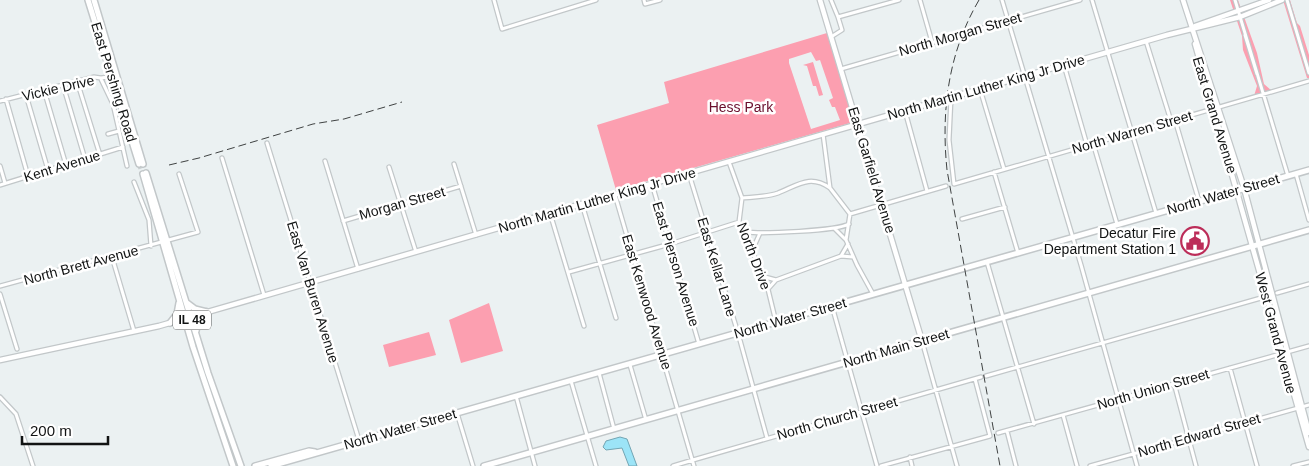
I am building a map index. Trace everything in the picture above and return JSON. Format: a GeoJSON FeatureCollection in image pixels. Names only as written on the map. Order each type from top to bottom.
{"type":"FeatureCollection","features":[{"type":"Feature","properties":{"kind":"main road","name":"East Pershing Road"},"geometry":{"type":"LineString","coordinates":[[93,1],[141,164]]}},
{"type":"Feature","properties":{"kind":"main road","name":"North Water Street"},"geometry":{"type":"LineString","coordinates":[[271,466],[1309,170]]}},
{"type":"Feature","properties":{"kind":"main road","name":"IL 48"},"geometry":{"type":"LineString","coordinates":[[144,173],[184,318],[232,466]]}},
{"type":"Feature","properties":{"kind":"main road","name":"North Main Street"},"geometry":{"type":"LineString","coordinates":[[484,466],[646,420],[678,409],[1260,246],[1309,230]]}},
{"type":"Feature","properties":{"kind":"main road","name":"IL 48"},"geometry":{"type":"LineString","coordinates":[[164,242],[187,302],[241,464]]}},
{"type":"Feature","properties":{"kind":"main road"},"geometry":{"type":"LineString","coordinates":[[187,302],[195,309],[207,312]]}},
{"type":"Feature","properties":{"kind":"main road"},"geometry":{"type":"LineString","coordinates":[[170,323],[177,314],[180,303]]}},
{"type":"Feature","properties":{"kind":"main road"},"geometry":{"type":"LineString","coordinates":[[196,331],[198,321],[207,312]]}},
{"type":"Feature","properties":{"kind":"main road"},"geometry":{"type":"LineString","coordinates":[[255,466],[309,451],[315,452]]}},
{"type":"Feature","properties":{"kind":"street"},"geometry":{"type":"LineString","coordinates":[[494,0],[502,29],[596,0]]}},
{"type":"Feature","properties":{"kind":"street"},"geometry":{"type":"LineString","coordinates":[[645,2],[660,0]]}},
{"type":"Feature","properties":{"kind":"street","name":"East Garfield Avenue"},"geometry":{"type":"LineString","coordinates":[[820,0],[922,341]]}},
{"type":"Feature","properties":{"kind":"street"},"geometry":{"type":"LineString","coordinates":[[831,0],[842,30],[831,37]]}},
{"type":"Feature","properties":{"kind":"street"},"geometry":{"type":"LineString","coordinates":[[838,17],[899,0]]}},
{"type":"Feature","properties":{"kind":"street"},"geometry":{"type":"LineString","coordinates":[[920,0],[932,42]]}},
{"type":"Feature","properties":{"kind":"street"},"geometry":{"type":"LineString","coordinates":[[1002,0],[1073,237],[1137,466]]}},
{"type":"Feature","properties":{"kind":"street","name":"North Morgan Street"},"geometry":{"type":"LineString","coordinates":[[841,69],[1080,0]]}},
{"type":"Feature","properties":{"kind":"street"},"geometry":{"type":"LineString","coordinates":[[1092,0],[1156,213]]}},
{"type":"Feature","properties":{"kind":"street","name":"East Grand Avenue"},"geometry":{"type":"LineString","coordinates":[[1183,0],[1215,108],[1260,246]]}},
{"type":"Feature","properties":{"kind":"street"},"geometry":{"type":"LineString","coordinates":[[1235,0],[1288,176]]}},
{"type":"Feature","properties":{"kind":"street","name":"North Martin Luther King Jr Drive"},"geometry":{"type":"LineString","coordinates":[[1239,14],[1270,0]]}},
{"type":"Feature","properties":{"kind":"street","name":"North Martin Luther King Jr Drive"},"geometry":{"type":"LineString","coordinates":[[0,360],[170,323],[1192,28],[1282,0]]}},
{"type":"Feature","properties":{"kind":"street"},"geometry":{"type":"LineString","coordinates":[[1287,0],[1309,73]]}},
{"type":"Feature","properties":{"kind":"street"},"geometry":{"type":"LineString","coordinates":[[1146,41],[1199,201]]}},
{"type":"Feature","properties":{"kind":"street"},"geometry":{"type":"LineString","coordinates":[[1064,65],[1087,145]]}},
{"type":"Feature","properties":{"kind":"street","name":"Vickie Drive"},"geometry":{"type":"LineString","coordinates":[[0,101],[94,77],[114,76]]}},
{"type":"Feature","properties":{"kind":"street"},"geometry":{"type":"LineString","coordinates":[[101,78],[114,104],[127,166]]}},
{"type":"Feature","properties":{"kind":"street"},"geometry":{"type":"LineString","coordinates":[[77,81],[100,155]]}},
{"type":"Feature","properties":{"kind":"street","name":"North Warren Street"},"geometry":{"type":"LineString","coordinates":[[951,98],[949,140],[954,184],[1309,81]]}},
{"type":"Feature","properties":{"kind":"street"},"geometry":{"type":"LineString","coordinates":[[64,85],[85,159]]}},
{"type":"Feature","properties":{"kind":"street"},"geometry":{"type":"LineString","coordinates":[[980,89],[1004,169]]}},
{"type":"Feature","properties":{"kind":"street"},"geometry":{"type":"LineString","coordinates":[[44,90],[66,165]]}},
{"type":"Feature","properties":{"kind":"street"},"geometry":{"type":"LineString","coordinates":[[26,94],[48,170]]}},
{"type":"Feature","properties":{"kind":"street"},"geometry":{"type":"LineString","coordinates":[[6,99],[28,176]]}},
{"type":"Feature","properties":{"kind":"street"},"geometry":{"type":"LineString","coordinates":[[905,111],[927,191]]}},
{"type":"Feature","properties":{"kind":"street"},"geometry":{"type":"LineString","coordinates":[[108,134],[119,131]]}},
{"type":"Feature","properties":{"kind":"street"},"geometry":{"type":"LineString","coordinates":[[823,134],[830,188]]}},
{"type":"Feature","properties":{"kind":"street","name":"East Van Buren Avenue"},"geometry":{"type":"LineString","coordinates":[[267,143],[359,440]]}},
{"type":"Feature","properties":{"kind":"street"},"geometry":{"type":"LineString","coordinates":[[1093,143],[1117,224]]}},
{"type":"Feature","properties":{"kind":"street","name":"Kent Avenue"},"geometry":{"type":"LineString","coordinates":[[0,185],[123,148]]}},
{"type":"Feature","properties":{"kind":"street"},"geometry":{"type":"LineString","coordinates":[[222,158],[264,295]]}},
{"type":"Feature","properties":{"kind":"street"},"geometry":{"type":"LineString","coordinates":[[325,161],[358,269]]}},
{"type":"Feature","properties":{"kind":"street","name":"North Drive"},"geometry":{"type":"LineString","coordinates":[[729,162],[742,198],[739,222],[746,232],[759,270],[765,277],[776,322]]}},
{"type":"Feature","properties":{"kind":"street"},"geometry":{"type":"LineString","coordinates":[[454,164],[476,235]]}},
{"type":"Feature","properties":{"kind":"street"},"geometry":{"type":"LineString","coordinates":[[0,166],[5,183]]}},
{"type":"Feature","properties":{"kind":"street"},"geometry":{"type":"LineString","coordinates":[[389,167],[416,252]]}},
{"type":"Feature","properties":{"kind":"street"},"geometry":{"type":"LineString","coordinates":[[994,172],[1018,252]]}},
{"type":"Feature","properties":{"kind":"street","name":"North Brett Avenue"},"geometry":{"type":"LineString","coordinates":[[0,286],[198,232],[180,174]]}},
{"type":"Feature","properties":{"kind":"street","name":"East Kellar Lane"},"geometry":{"type":"LineString","coordinates":[[689,174],[738,333],[767,438]]}},
{"type":"Feature","properties":{"kind":"street"},"geometry":{"type":"LineString","coordinates":[[1296,174],[1309,220]]}},
{"type":"Feature","properties":{"kind":"street"},"geometry":{"type":"LineString","coordinates":[[821,182],[828,176]]}},
{"type":"Feature","properties":{"kind":"street"},"geometry":{"type":"LineString","coordinates":[[134,182],[149,220],[151,246]]}},
{"type":"Feature","properties":{"kind":"street"},"geometry":{"type":"LineString","coordinates":[[742,198],[779,193],[801,182],[821,182],[830,188],[850,214],[847,242],[841,256]]}},
{"type":"Feature","properties":{"kind":"street","name":"East Pierson Avenue"},"geometry":{"type":"LineString","coordinates":[[652,184],[700,344]]}},
{"type":"Feature","properties":{"kind":"street","name":"Morgan Street"},"geometry":{"type":"LineString","coordinates":[[343,221],[461,186]]}},
{"type":"Feature","properties":{"kind":"street"},"geometry":{"type":"LineString","coordinates":[[850,214],[946,186]]}},
{"type":"Feature","properties":{"kind":"street","name":"East Grand Avenue"},"geometry":{"type":"LineString","coordinates":[[1241,189],[1254,247]]}},
{"type":"Feature","properties":{"kind":"street","name":"East Kenwood Avenue"},"geometry":{"type":"LineString","coordinates":[[615,195],[694,466]]}},
{"type":"Feature","properties":{"kind":"street"},"geometry":{"type":"LineString","coordinates":[[582,204],[616,318]]}},
{"type":"Feature","properties":{"kind":"street"},"geometry":{"type":"LineString","coordinates":[[962,219],[1005,207]]}},
{"type":"Feature","properties":{"kind":"street"},"geometry":{"type":"LineString","coordinates":[[550,214],[584,326]]}},
{"type":"Feature","properties":{"kind":"street"},"geometry":{"type":"LineString","coordinates":[[568,272],[670,244],[739,222]]}},
{"type":"Feature","properties":{"kind":"street"},"geometry":{"type":"LineString","coordinates":[[746,232],[760,234],[777,230],[835,229],[849,224]]}},
{"type":"Feature","properties":{"kind":"street"},"geometry":{"type":"LineString","coordinates":[[835,229],[847,242],[873,294]]}},
{"type":"Feature","properties":{"kind":"street"},"geometry":{"type":"LineString","coordinates":[[752,251],[760,234]]}},
{"type":"Feature","properties":{"kind":"street","name":"West Grand Avenue"},"geometry":{"type":"LineString","coordinates":[[1260,246],[1269,296]]}},
{"type":"Feature","properties":{"kind":"street","name":"West Grand Avenue"},"geometry":{"type":"LineString","coordinates":[[1254,247],[1285,353],[1309,447]]}},
{"type":"Feature","properties":{"kind":"street"},"geometry":{"type":"LineString","coordinates":[[768,290],[776,280],[841,256],[853,257]]}},
{"type":"Feature","properties":{"kind":"street"},"geometry":{"type":"LineString","coordinates":[[112,257],[134,332]]}},
{"type":"Feature","properties":{"kind":"street"},"geometry":{"type":"LineString","coordinates":[[987,262],[1034,424]]}},
{"type":"Feature","properties":{"kind":"street"},"geometry":{"type":"LineString","coordinates":[[765,277],[776,280]]}},
{"type":"Feature","properties":{"kind":"street"},"geometry":{"type":"LineString","coordinates":[[1277,293],[1309,284]]}},
{"type":"Feature","properties":{"kind":"street"},"geometry":{"type":"LineString","coordinates":[[0,294],[17,349]]}},
{"type":"Feature","properties":{"kind":"street","name":"North Church Street"},"geometry":{"type":"LineString","coordinates":[[673,466],[1102,342],[1269,296]]}},
{"type":"Feature","properties":{"kind":"street"},"geometry":{"type":"LineString","coordinates":[[832,306],[877,466]]}},
{"type":"Feature","properties":{"kind":"street"},"geometry":{"type":"LineString","coordinates":[[922,341],[956,466]]}},
{"type":"Feature","properties":{"kind":"street","name":"North Union Street"},"geometry":{"type":"LineString","coordinates":[[998,433],[1309,346]]}},
{"type":"Feature","properties":{"kind":"street"},"geometry":{"type":"LineString","coordinates":[[630,365],[646,420]]}},
{"type":"Feature","properties":{"kind":"street"},"geometry":{"type":"LineString","coordinates":[[1230,368],[1257,466]]}},
{"type":"Feature","properties":{"kind":"street"},"geometry":{"type":"LineString","coordinates":[[599,373],[614,429]]}},
{"type":"Feature","properties":{"kind":"street"},"geometry":{"type":"LineString","coordinates":[[881,466],[990,436],[976,378]]}},
{"type":"Feature","properties":{"kind":"street"},"geometry":{"type":"LineString","coordinates":[[571,381],[596,466]]}},
{"type":"Feature","properties":{"kind":"street"},"geometry":{"type":"LineString","coordinates":[[1174,383],[1196,466]]}},
{"type":"Feature","properties":{"kind":"street"},"geometry":{"type":"LineString","coordinates":[[516,396],[536,466]]}},
{"type":"Feature","properties":{"kind":"street"},"geometry":{"type":"LineString","coordinates":[[1,397],[16,414],[33,466]]}},
{"type":"Feature","properties":{"kind":"street","name":"North Edward Street"},"geometry":{"type":"LineString","coordinates":[[1090,466],[1309,405]]}},
{"type":"Feature","properties":{"kind":"street","name":"West Grand Avenue"},"geometry":{"type":"LineString","coordinates":[[1299,408],[1309,433]]}},
{"type":"Feature","properties":{"kind":"street"},"geometry":{"type":"LineString","coordinates":[[458,413],[473,466]]}},
{"type":"Feature","properties":{"kind":"street"},"geometry":{"type":"LineString","coordinates":[[1062,415],[1077,466]]}},
{"type":"Feature","properties":{"kind":"street"},"geometry":{"type":"LineString","coordinates":[[1007,430],[1016,466]]}},
{"type":"Feature","properties":{"kind":"street"},"geometry":{"type":"LineString","coordinates":[[910,457],[912,466]]}},
{"type":"Feature","properties":{"kind":"street"},"geometry":{"type":"LineString","coordinates":[[1293,466],[1309,462]]}},
{"type":"Feature","properties":{"kind":"green space"},"geometry":{"type":"Polygon","coordinates":[[[1230,0],[1238,0],[1257,53],[1264,84],[1272,91],[1254,96],[1257,86],[1243,50],[1242,36],[1230,0]]]}},
{"type":"Feature","properties":{"kind":"green space"},"geometry":{"type":"Polygon","coordinates":[[[1283,0],[1290,0],[1297,23],[1300,26],[1309,55],[1309,78],[1307,78],[1283,0]]]}},
{"type":"Feature","properties":{"kind":"green space","name":"Hess Park"},"geometry":{"type":"Polygon","coordinates":[[[827,33],[854,122],[616,190],[597,125],[669,103],[664,82],[827,33]],[[811,52],[789,59],[811,129],[840,120],[835,107],[832,107],[829,100],[833,98],[820,60],[816,61],[811,52]]]}},
{"type":"Feature","properties":{"kind":"green space"},"geometry":{"type":"Polygon","coordinates":[[[813,62],[823,95],[819,96],[816,86],[813,86],[807,66],[803,65],[813,62]]]}},
{"type":"Feature","properties":{"kind":"green space"},"geometry":{"type":"Polygon","coordinates":[[[489,303],[503,351],[461,363],[449,320],[489,303]]]}},
{"type":"Feature","properties":{"kind":"green space"},"geometry":{"type":"Polygon","coordinates":[[[429,332],[436,355],[389,367],[383,345],[429,332]]]}},
{"type":"Feature","properties":{"kind":"water"},"geometry":{"type":"Polygon","coordinates":[[[620,437],[627,439],[637,466],[629,466],[622,448],[606,450],[603,447],[606,441],[620,437]]]}},
{"type":"Feature","properties":{"kind":"tunnel"},"geometry":{"type":"LineString","coordinates":[[139,164],[143,174]]}},
{"type":"Feature","properties":{"kind":"railway"},"geometry":{"type":"LineString","coordinates":[[979,0],[968,20],[960,41],[949,83],[946,104],[945,148],[947,170],[1000,466]]}},
{"type":"Feature","properties":{"kind":"railway"},"geometry":{"type":"LineString","coordinates":[[169,165],[313,124],[344,119],[402,102]]}},
{"type":"Feature","properties":{"kind":"place","name":"Decatur Fire Department Station 1"},"geometry":{"type":"Point","coordinates":[1195,241]}}]}
